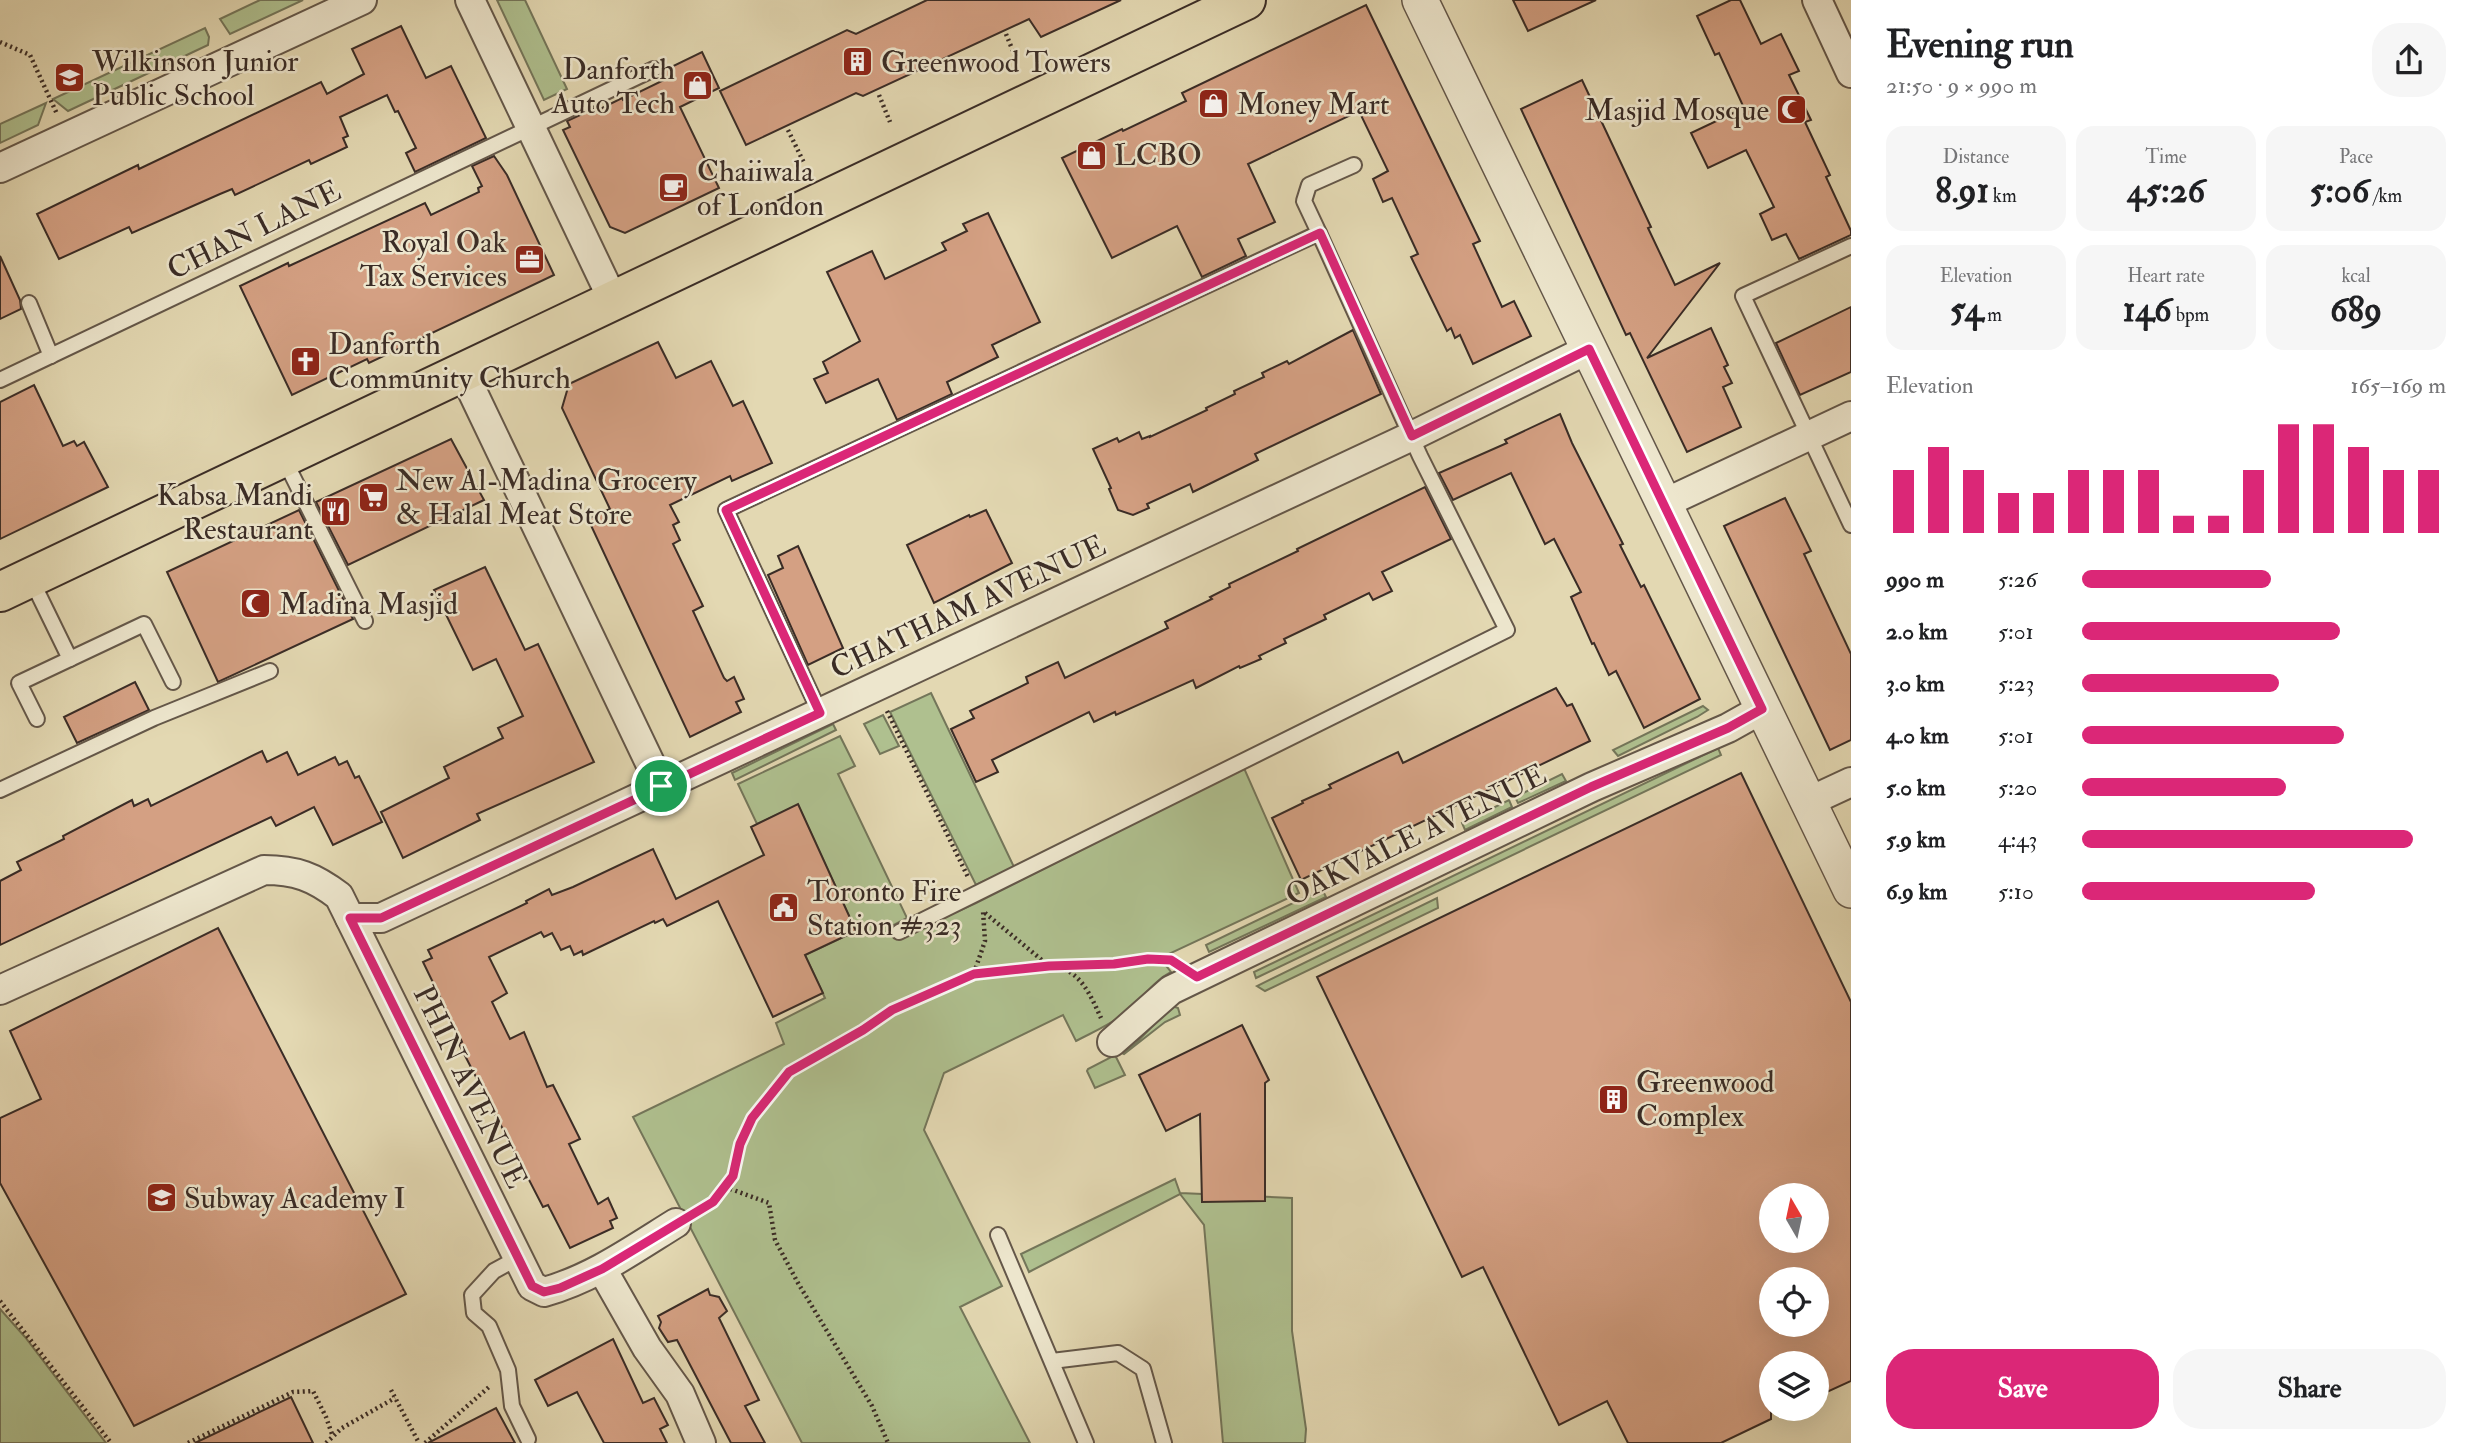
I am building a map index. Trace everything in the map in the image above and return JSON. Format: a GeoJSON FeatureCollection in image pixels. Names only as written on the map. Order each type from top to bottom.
{"type":"FeatureCollection","features":[{"type":"Feature","properties":{"kind":"main road"},"geometry":{"type":"LineString","coordinates":[[15,585],[1246,0]]}},
{"type":"Feature","properties":{"kind":"street"},"geometry":{"type":"LineString","coordinates":[[0,168],[362,0]]}},
{"type":"Feature","properties":{"kind":"street"},"geometry":{"type":"LineString","coordinates":[[470,0],[613,300]]}},
{"type":"Feature","properties":{"kind":"street"},"geometry":{"type":"LineString","coordinates":[[1420,0],[1851,890]]}},
{"type":"Feature","properties":{"kind":"street"},"geometry":{"type":"LineString","coordinates":[[1816,0],[1851,73]]}},
{"type":"Feature","properties":{"kind":"street","name":"CHATHAM AVENUE"},"geometry":{"type":"LineString","coordinates":[[350,918],[381,918],[1412,436],[1589,349]]}},
{"type":"Feature","properties":{"kind":"street"},"geometry":{"type":"LineString","coordinates":[[463,372],[661,786]]}},
{"type":"Feature","properties":{"kind":"street"},"geometry":{"type":"LineString","coordinates":[[1663,504],[1851,416]]}},
{"type":"Feature","properties":{"kind":"street","name":"OAKVALE AVENUE"},"geometry":{"type":"LineString","coordinates":[[1107,1032],[1171,990],[1197,977],[1591,787],[1728,728],[1762,709]]}},
{"type":"Feature","properties":{"kind":"street"},"geometry":{"type":"LineString","coordinates":[[1808,802],[1851,782]]}},
{"type":"Feature","properties":{"kind":"street"},"geometry":{"type":"LineString","coordinates":[[0,990],[264,870],[288,870],[320,881],[339,896],[350,918]]}},
{"type":"Feature","properties":{"kind":"street","name":"PHIN AVENUE"},"geometry":{"type":"LineString","coordinates":[[350,918],[532,1286],[544,1292],[560,1288],[602,1269]]}},
{"type":"Feature","properties":{"kind":"street"},"geometry":{"type":"LineString","coordinates":[[676,1223],[602,1269],[647,1348],[680,1394],[701,1443]]}},
{"type":"Feature","properties":{"kind":"lane","name":"CHAN LANE"},"geometry":{"type":"LineString","coordinates":[[0,380],[654,69]]}},
{"type":"Feature","properties":{"kind":"lane"},"geometry":{"type":"LineString","coordinates":[[899,932],[1507,630],[1412,436],[1304,201],[1308,186],[1354,165]]}},
{"type":"Feature","properties":{"kind":"lane"},"geometry":{"type":"LineString","coordinates":[[820,713],[726,510],[1320,233]]}},
{"type":"Feature","properties":{"kind":"lane"},"geometry":{"type":"LineString","coordinates":[[1851,246],[1743,296],[1851,525]]}},
{"type":"Feature","properties":{"kind":"lane"},"geometry":{"type":"LineString","coordinates":[[29,303],[51,356]]}},
{"type":"Feature","properties":{"kind":"lane"},"geometry":{"type":"LineString","coordinates":[[283,457],[365,621]]}},
{"type":"Feature","properties":{"kind":"lane"},"geometry":{"type":"LineString","coordinates":[[15,585],[70,659]]}},
{"type":"Feature","properties":{"kind":"lane"},"geometry":{"type":"LineString","coordinates":[[37,719],[19,683],[144,624],[173,682]]}},
{"type":"Feature","properties":{"kind":"lane"},"geometry":{"type":"LineString","coordinates":[[0,790],[154,718],[270,671]]}},
{"type":"Feature","properties":{"kind":"lane"},"geometry":{"type":"LineString","coordinates":[[998,1235],[1086,1443]]}},
{"type":"Feature","properties":{"kind":"lane"},"geometry":{"type":"LineString","coordinates":[[518,1258],[494,1271],[472,1295],[474,1313],[489,1326],[508,1370],[512,1406],[528,1439]]}},
{"type":"Feature","properties":{"kind":"lane"},"geometry":{"type":"LineString","coordinates":[[1052,1361],[1118,1353],[1143,1369],[1164,1443]]}},
{"type":"Feature","properties":{"kind":"path"},"geometry":{"type":"LineString","coordinates":[[1006,34],[1017,61]]}},
{"type":"Feature","properties":{"kind":"path"},"geometry":{"type":"LineString","coordinates":[[0,42],[30,55],[60,120]]}},
{"type":"Feature","properties":{"kind":"path"},"geometry":{"type":"LineString","coordinates":[[879,95],[890,122]]}},
{"type":"Feature","properties":{"kind":"path"},"geometry":{"type":"LineString","coordinates":[[788,130],[804,163]]}},
{"type":"Feature","properties":{"kind":"path"},"geometry":{"type":"LineString","coordinates":[[887,711],[984,912],[985,940],[974,974]]}},
{"type":"Feature","properties":{"kind":"path"},"geometry":{"type":"LineString","coordinates":[[984,912],[1049,966]]}},
{"type":"Feature","properties":{"kind":"path"},"geometry":{"type":"LineString","coordinates":[[676,1223],[713,1202],[725,1187],[733,1176],[740,1144],[752,1118],[789,1072],[863,1030],[892,1010],[974,974],[1148,959],[1171,960],[1197,977]]}},
{"type":"Feature","properties":{"kind":"path"},"geometry":{"type":"LineString","coordinates":[[1063,966],[1077,976],[1091,997],[1107,1032]]}},
{"type":"Feature","properties":{"kind":"path"},"geometry":{"type":"LineString","coordinates":[[725,1187],[769,1203],[775,1240],[872,1405],[888,1443]]}},
{"type":"Feature","properties":{"kind":"path"},"geometry":{"type":"LineString","coordinates":[[0,1301],[111,1443]]}},
{"type":"Feature","properties":{"kind":"path"},"geometry":{"type":"LineString","coordinates":[[425,1443],[508,1370]]}},
{"type":"Feature","properties":{"kind":"path"},"geometry":{"type":"LineString","coordinates":[[391,1390],[419,1443]]}},
{"type":"Feature","properties":{"kind":"path"},"geometry":{"type":"LineString","coordinates":[[188,1443],[293,1392],[313,1391],[327,1417],[333,1437]]}},
{"type":"Feature","properties":{"kind":"path"},"geometry":{"type":"LineString","coordinates":[[326,1443],[342,1428],[395,1398]]}},
{"type":"Feature","properties":{"kind":"green space"},"geometry":{"type":"Polygon","coordinates":[[[260,0],[303,0],[230,34],[220,19],[260,0]]]}},
{"type":"Feature","properties":{"kind":"green space"},"geometry":{"type":"Polygon","coordinates":[[[497,0],[525,0],[567,89],[544,100],[497,0]]]}},
{"type":"Feature","properties":{"kind":"green space"},"geometry":{"type":"Polygon","coordinates":[[[205,28],[209,37],[208,45],[68,111],[53,99],[205,28]]]}},
{"type":"Feature","properties":{"kind":"green space"},"geometry":{"type":"Polygon","coordinates":[[[46,103],[38,125],[0,143],[0,124],[46,103]]]}},
{"type":"Feature","properties":{"kind":"green space"},"geometry":{"type":"Polygon","coordinates":[[[931,693],[1014,867],[976,885],[890,712],[931,693]]]}},
{"type":"Feature","properties":{"kind":"green space"},"geometry":{"type":"Polygon","coordinates":[[[1703,706],[1708,710],[1697,717],[1618,756],[1613,750],[1703,706]]]}},
{"type":"Feature","properties":{"kind":"green space"},"geometry":{"type":"Polygon","coordinates":[[[883,715],[899,746],[880,754],[864,724],[883,715]]]}},
{"type":"Feature","properties":{"kind":"green space"},"geometry":{"type":"Polygon","coordinates":[[[833,724],[836,730],[735,780],[732,773],[833,724]]]}},
{"type":"Feature","properties":{"kind":"green space"},"geometry":{"type":"Polygon","coordinates":[[[840,736],[855,766],[838,774],[907,918],[890,927],[897,939],[976,903],[1244,768],[1299,893],[1160,958],[1171,972],[1119,1017],[1076,1041],[1063,1015],[944,1073],[924,1130],[1002,1286],[960,1307],[1030,1443],[802,1443],[633,1117],[784,1044],[776,1023],[825,998],[805,955],[856,931],[798,805],[757,824],[738,784],[840,736]]]}},
{"type":"Feature","properties":{"kind":"green space"},"geometry":{"type":"Polygon","coordinates":[[[1718,748],[1721,755],[1256,978],[1254,972],[1718,748]]]}},
{"type":"Feature","properties":{"kind":"green space"},"geometry":{"type":"Polygon","coordinates":[[[1562,774],[1566,781],[1518,803],[1515,797],[1562,774]]]}},
{"type":"Feature","properties":{"kind":"green space"},"geometry":{"type":"Polygon","coordinates":[[[1509,800],[1512,807],[1465,830],[1462,823],[1509,800]]]}},
{"type":"Feature","properties":{"kind":"green space"},"geometry":{"type":"Polygon","coordinates":[[[1322,889],[1326,897],[1209,952],[1206,945],[1322,889]]]}},
{"type":"Feature","properties":{"kind":"green space"},"geometry":{"type":"Polygon","coordinates":[[[1437,898],[1438,908],[1265,991],[1257,986],[1437,898]]]}},
{"type":"Feature","properties":{"kind":"green space"},"geometry":{"type":"Polygon","coordinates":[[[1172,1006],[1178,1008],[1180,1015],[1165,1022],[1124,1054],[1122,1053],[1136,1043],[1172,1006]]]}},
{"type":"Feature","properties":{"kind":"green space"},"geometry":{"type":"Polygon","coordinates":[[[1115,1055],[1125,1075],[1095,1088],[1088,1069],[1115,1055]]]}},
{"type":"Feature","properties":{"kind":"green space"},"geometry":{"type":"Polygon","coordinates":[[[1175,1179],[1180,1193],[1292,1198],[1292,1331],[1306,1429],[1305,1443],[1223,1443],[1204,1225],[1180,1194],[1029,1272],[1021,1254],[1175,1179]]]}},
{"type":"Feature","properties":{"kind":"green space"},"geometry":{"type":"Polygon","coordinates":[[[0,1309],[25,1337],[106,1443],[0,1443],[0,1309]]]}},
{"type":"Feature","properties":{"kind":"building","name":"Greenwood Towers"},"geometry":{"type":"Polygon","coordinates":[[[927,0],[1121,0],[1041,37],[1029,19],[863,96],[856,93],[746,145],[720,91],[847,30],[856,34],[927,0]]]}},
{"type":"Feature","properties":{"kind":"building"},"geometry":{"type":"Polygon","coordinates":[[[1513,0],[1596,0],[1528,31],[1513,0]]]}},
{"type":"Feature","properties":{"kind":"building"},"geometry":{"type":"Polygon","coordinates":[[[1731,0],[1740,0],[1761,44],[1781,34],[1799,71],[1789,75],[1811,120],[1805,122],[1830,175],[1826,177],[1851,231],[1851,235],[1799,259],[1786,234],[1772,240],[1760,214],[1774,207],[1746,150],[1708,168],[1691,133],[1744,108],[1719,53],[1715,55],[1697,16],[1731,0]]]}},
{"type":"Feature","properties":{"kind":"building"},"geometry":{"type":"Polygon","coordinates":[[[1366,5],[1480,241],[1473,244],[1502,307],[1514,301],[1531,336],[1473,364],[1460,335],[1455,338],[1451,328],[1447,331],[1411,257],[1418,254],[1392,198],[1383,202],[1373,179],[1388,171],[1359,111],[1248,164],[1275,222],[1238,239],[1246,256],[1202,277],[1177,226],[1112,258],[1062,158],[1186,101],[1182,93],[1366,5]]]}},
{"type":"Feature","properties":{"kind":"building"},"geometry":{"type":"Polygon","coordinates":[[[401,26],[426,78],[451,66],[486,138],[415,172],[406,153],[416,148],[387,95],[340,117],[348,136],[343,138],[347,147],[311,164],[309,160],[235,195],[232,189],[132,233],[129,227],[59,259],[37,214],[138,165],[139,169],[321,82],[327,94],[364,74],[352,49],[401,26]]]}},
{"type":"Feature","properties":{"kind":"building"},"geometry":{"type":"Polygon","coordinates":[[[702,52],[719,88],[680,107],[719,188],[625,233],[610,227],[563,130],[570,127],[567,121],[593,109],[594,112],[622,98],[623,100],[666,79],[663,71],[702,52]]]}},
{"type":"Feature","properties":{"kind":"building"},"geometry":{"type":"Polygon","coordinates":[[[1582,80],[1651,227],[1648,228],[1675,285],[1720,263],[1647,358],[1711,328],[1728,365],[1724,367],[1732,383],[1723,387],[1741,427],[1687,452],[1630,333],[1626,335],[1521,109],[1582,80]]]}},
{"type":"Feature","properties":{"kind":"building"},"geometry":{"type":"Polygon","coordinates":[[[494,156],[507,175],[554,275],[369,363],[367,359],[292,395],[240,286],[425,203],[431,215],[479,192],[478,188],[482,186],[472,166],[494,156]]]}},
{"type":"Feature","properties":{"kind":"building"},"geometry":{"type":"Polygon","coordinates":[[[988,213],[1040,322],[992,345],[998,357],[947,382],[952,394],[897,420],[878,379],[826,403],[814,379],[828,373],[823,362],[860,341],[827,272],[872,251],[885,279],[946,250],[942,243],[967,231],[963,224],[988,213]]]}},
{"type":"Feature","properties":{"kind":"building"},"geometry":{"type":"Polygon","coordinates":[[[0,256],[20,300],[21,309],[0,319],[0,256]]]}},
{"type":"Feature","properties":{"kind":"building"},"geometry":{"type":"Polygon","coordinates":[[[1851,307],[1851,372],[1800,395],[1776,343],[1851,307]]]}},
{"type":"Feature","properties":{"kind":"building"},"geometry":{"type":"Polygon","coordinates":[[[1353,330],[1381,394],[1255,454],[1258,460],[1193,492],[1190,484],[1147,504],[1149,508],[1133,515],[1118,510],[1093,449],[1117,438],[1119,442],[1139,432],[1142,439],[1150,437],[1235,394],[1234,391],[1264,377],[1262,373],[1287,361],[1289,364],[1353,330]]]}},
{"type":"Feature","properties":{"kind":"building"},"geometry":{"type":"Polygon","coordinates":[[[658,342],[676,378],[711,361],[733,406],[743,401],[772,463],[732,481],[730,476],[670,505],[679,522],[673,525],[680,540],[673,544],[703,606],[693,611],[724,678],[727,681],[734,677],[744,699],[736,702],[741,712],[690,737],[588,519],[610,509],[562,408],[569,384],[658,342]]]}},
{"type":"Feature","properties":{"kind":"building"},"geometry":{"type":"Polygon","coordinates":[[[34,385],[63,446],[74,441],[77,446],[84,442],[108,487],[0,539],[0,402],[34,385]]]}},
{"type":"Feature","properties":{"kind":"building"},"geometry":{"type":"Polygon","coordinates":[[[1560,414],[1623,544],[1620,545],[1641,587],[1644,585],[1700,699],[1644,728],[1616,671],[1609,675],[1594,643],[1592,644],[1571,597],[1581,592],[1554,539],[1545,544],[1511,473],[1453,500],[1439,473],[1507,443],[1505,440],[1560,414]]]}},
{"type":"Feature","properties":{"kind":"building"},"geometry":{"type":"Polygon","coordinates":[[[451,439],[484,500],[348,565],[316,502],[451,439]]]}},
{"type":"Feature","properties":{"kind":"building"},"geometry":{"type":"Polygon","coordinates":[[[1425,487],[1451,539],[1382,572],[1392,591],[1373,600],[1369,593],[1324,615],[1326,619],[1284,639],[1286,643],[1259,656],[1261,659],[1240,668],[1239,666],[1196,688],[1193,680],[1116,715],[1115,712],[1094,722],[1089,712],[992,760],[998,772],[976,782],[951,729],[974,718],[970,711],[1028,683],[1026,677],[1058,662],[1065,678],[1168,628],[1165,622],[1212,599],[1210,597],[1230,587],[1229,584],[1425,487]]]}},
{"type":"Feature","properties":{"kind":"building"},"geometry":{"type":"Polygon","coordinates":[[[1785,498],[1811,551],[1804,554],[1851,654],[1851,740],[1830,750],[1724,526],[1785,498]]]}},
{"type":"Feature","properties":{"kind":"building"},"geometry":{"type":"Polygon","coordinates":[[[299,510],[353,619],[218,682],[167,572],[299,510]]]}},
{"type":"Feature","properties":{"kind":"building"},"geometry":{"type":"Polygon","coordinates":[[[986,510],[1012,563],[934,603],[907,545],[969,515],[970,517],[986,510]]]}},
{"type":"Feature","properties":{"kind":"building"},"geometry":{"type":"Polygon","coordinates":[[[798,546],[843,648],[808,665],[768,575],[783,568],[778,556],[798,546]]]}},
{"type":"Feature","properties":{"kind":"building"},"geometry":{"type":"Polygon","coordinates":[[[485,567],[525,650],[538,644],[594,762],[477,814],[480,820],[403,858],[381,812],[449,778],[444,767],[503,738],[498,728],[523,716],[496,659],[473,670],[434,590],[485,567]]]}},
{"type":"Feature","properties":{"kind":"building"},"geometry":{"type":"Polygon","coordinates":[[[135,682],[149,710],[77,743],[64,717],[135,682]]]}},
{"type":"Feature","properties":{"kind":"building"},"geometry":{"type":"Polygon","coordinates":[[[1556,688],[1567,706],[1572,704],[1590,741],[1301,880],[1272,818],[1331,788],[1329,785],[1398,752],[1403,763],[1556,688]]]}},
{"type":"Feature","properties":{"kind":"building"},"geometry":{"type":"Polygon","coordinates":[[[262,751],[267,762],[287,752],[298,775],[335,757],[339,765],[347,761],[355,778],[359,776],[382,822],[333,845],[314,807],[276,826],[271,817],[0,945],[0,881],[21,870],[17,862],[132,800],[134,806],[148,799],[151,806],[262,751]]]}},
{"type":"Feature","properties":{"kind":"building","name":"Greenwood Complex"},"geometry":{"type":"Polygon","coordinates":[[[1741,773],[1851,1002],[1851,1381],[1829,1391],[1829,1351],[1759,1351],[1759,1421],[1767,1421],[1721,1443],[1628,1443],[1607,1401],[1559,1425],[1483,1267],[1462,1277],[1317,977],[1741,773]]]}},
{"type":"Feature","properties":{"kind":"building"},"geometry":{"type":"Polygon","coordinates":[[[798,804],[856,931],[805,955],[823,993],[773,1017],[718,901],[667,926],[663,919],[655,923],[654,921],[583,955],[582,951],[574,955],[570,946],[561,950],[552,933],[544,937],[541,932],[489,957],[507,993],[492,1002],[510,1039],[524,1032],[547,1087],[553,1085],[580,1139],[569,1144],[598,1204],[608,1198],[617,1218],[610,1221],[613,1228],[570,1248],[548,1205],[543,1207],[459,1044],[462,1042],[423,962],[432,958],[428,950],[527,903],[526,901],[549,889],[552,895],[573,887],[653,849],[676,899],[764,855],[751,827],[798,804]]]}},
{"type":"Feature","properties":{"kind":"building"},"geometry":{"type":"Polygon","coordinates":[[[218,928],[406,1294],[134,1426],[0,1183],[0,1118],[41,1099],[10,1031],[218,928]]]}},
{"type":"Feature","properties":{"kind":"building"},"geometry":{"type":"Polygon","coordinates":[[[1242,1025],[1269,1080],[1265,1083],[1265,1201],[1202,1202],[1200,1114],[1166,1131],[1139,1075],[1242,1025]]]}},
{"type":"Feature","properties":{"kind":"building"},"geometry":{"type":"Polygon","coordinates":[[[708,1289],[710,1295],[719,1297],[727,1311],[719,1318],[759,1400],[745,1406],[765,1443],[731,1443],[677,1340],[668,1342],[659,1328],[661,1322],[658,1316],[708,1289]]]}},
{"type":"Feature","properties":{"kind":"building"},"geometry":{"type":"Polygon","coordinates":[[[613,1339],[643,1403],[654,1398],[668,1425],[660,1429],[667,1443],[604,1443],[577,1392],[548,1406],[535,1380],[613,1339]]]}},
{"type":"Feature","properties":{"kind":"building"},"geometry":{"type":"Polygon","coordinates":[[[291,1397],[313,1443],[195,1443],[291,1397]]]}},
{"type":"Feature","properties":{"kind":"building"},"geometry":{"type":"Polygon","coordinates":[[[496,1408],[515,1443],[428,1443],[496,1408]]]}},
{"type":"Feature","properties":{"kind":"place","name":"Greenwood Towers"},"geometry":{"type":"Point","coordinates":[858,62]}},
{"type":"Feature","properties":{"kind":"place","name":"Wilkinson Junior Public School"},"geometry":{"type":"Point","coordinates":[69,78]}},
{"type":"Feature","properties":{"kind":"place","name":"Danforth Auto Tech"},"geometry":{"type":"Point","coordinates":[698,86]}},
{"type":"Feature","properties":{"kind":"place","name":"Money Mart"},"geometry":{"type":"Point","coordinates":[1214,104]}},
{"type":"Feature","properties":{"kind":"place","name":"Masjid Mosque"},"geometry":{"type":"Point","coordinates":[1792,110]}},
{"type":"Feature","properties":{"kind":"place","name":"LCBO"},"geometry":{"type":"Point","coordinates":[1091,155]}},
{"type":"Feature","properties":{"kind":"place","name":"Chaiiwala of London"},"geometry":{"type":"Point","coordinates":[674,188]}},
{"type":"Feature","properties":{"kind":"place","name":"Royal Oak Tax Services"},"geometry":{"type":"Point","coordinates":[530,259]}},
{"type":"Feature","properties":{"kind":"place","name":"Danforth Community Church"},"geometry":{"type":"Point","coordinates":[305,361]}},
{"type":"Feature","properties":{"kind":"place","name":"New Al-Madina Grocery & Halal Meat Store"},"geometry":{"type":"Point","coordinates":[373,497]}},
{"type":"Feature","properties":{"kind":"place","name":"Kabsa Mandi Restaurant"},"geometry":{"type":"Point","coordinates":[336,512]}},
{"type":"Feature","properties":{"kind":"place","name":"Madina Masjid"},"geometry":{"type":"Point","coordinates":[256,604]}},
{"type":"Feature","properties":{"kind":"place","name":"Toronto Fire Station #323"},"geometry":{"type":"Point","coordinates":[784,908]}},
{"type":"Feature","properties":{"kind":"place","name":"Greenwood Complex"},"geometry":{"type":"Point","coordinates":[1613,1099]}},
{"type":"Feature","properties":{"kind":"place","name":"Subway Academy I"},"geometry":{"type":"Point","coordinates":[161,1198]}},
{"type":"Feature","properties":{"kind":"route"},"geometry":{"type":"LineString","coordinates":[[1320,233],[1412,436],[1589,349],[1762,709],[1728,728],[1591,787],[1197,977],[1171,960],[1148,959],[1089,966],[1013,969],[974,974],[892,1010],[863,1030],[789,1072],[781,1080],[752,1118],[740,1144],[733,1176],[713,1202],[602,1269],[560,1288],[544,1292],[532,1286],[350,918],[381,918],[661,786],[820,713],[726,510],[1320,233]]}}]}
